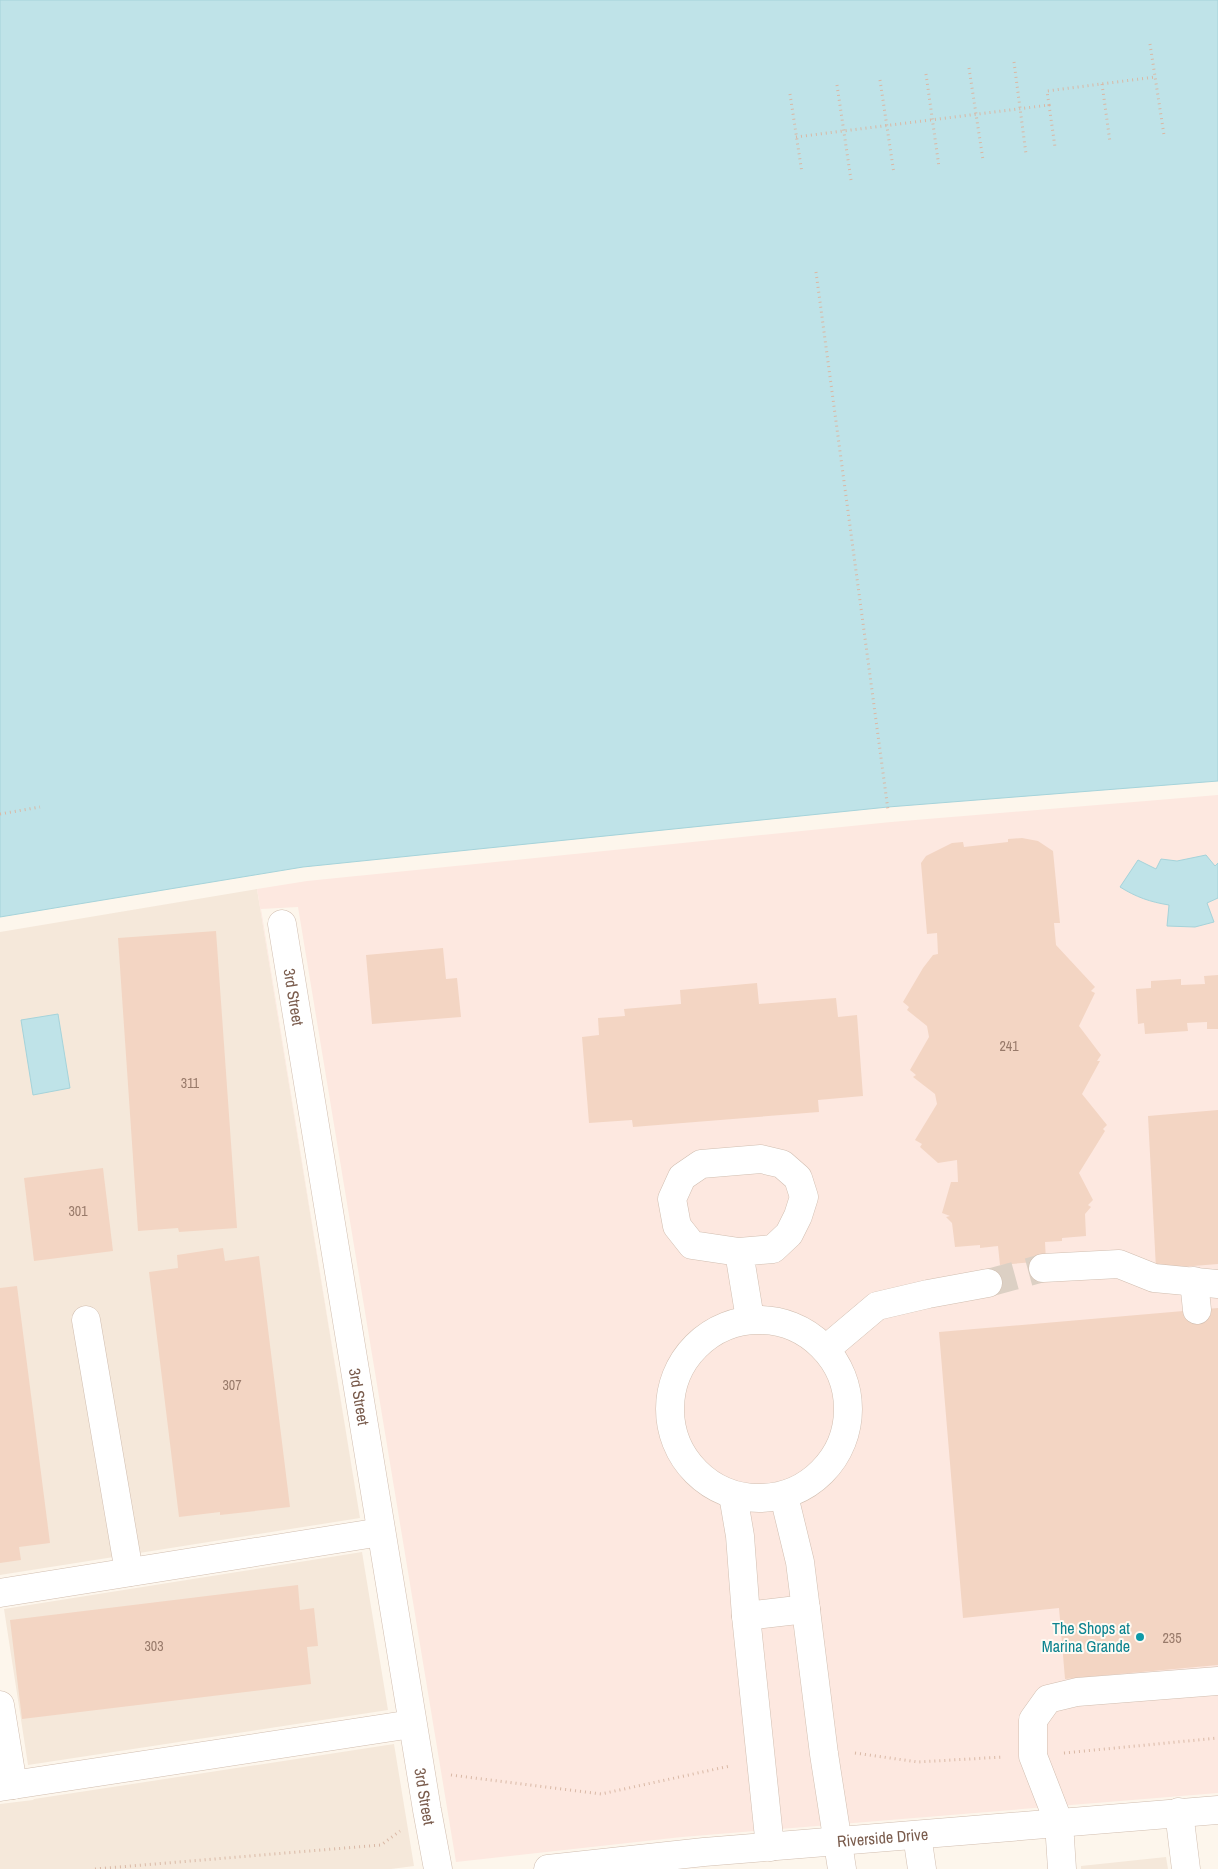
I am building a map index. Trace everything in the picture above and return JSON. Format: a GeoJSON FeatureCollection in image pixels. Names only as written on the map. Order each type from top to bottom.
{"type":"FeatureCollection","features":[{"type":"Feature","properties":{"kind":"street","name":"3rd Street"},"geometry":{"type":"LineString","coordinates":[[282,924],[412,1724],[438,1869]]}},
{"type":"Feature","properties":{"kind":"street"},"geometry":{"type":"LineString","coordinates":[[761,1159],[782,1164],[798,1178],[804,1197],[795,1222],[789,1234],[773,1249],[739,1252],[692,1244],[676,1226],[672,1199],[682,1177],[701,1164],[761,1159]]}},
{"type":"Feature","properties":{"kind":"street"},"geometry":{"type":"LineString","coordinates":[[739,1252],[750,1319]]}},
{"type":"Feature","properties":{"kind":"street"},"geometry":{"type":"LineString","coordinates":[[1043,1268],[1119,1264],[1154,1278],[1206,1282],[1197,1310]]}},
{"type":"Feature","properties":{"kind":"street"},"geometry":{"type":"LineString","coordinates":[[826,1349],[877,1306],[928,1294],[988,1284]]}},
{"type":"Feature","properties":{"kind":"street"},"geometry":{"type":"LineString","coordinates":[[750,1319],[779,1320],[805,1331],[826,1349],[842,1375],[849,1404],[845,1434],[832,1461],[812,1482],[784,1496],[755,1500],[726,1493],[700,1478],[681,1455],[670,1427],[670,1397],[679,1368],[696,1344],[721,1327],[750,1319]]}},
{"type":"Feature","properties":{"kind":"street"},"geometry":{"type":"LineString","coordinates":[[86,1320],[130,1572]]}},
{"type":"Feature","properties":{"kind":"street"},"geometry":{"type":"LineString","coordinates":[[733,1495],[740,1536],[760,1762],[770,1847]]}},
{"type":"Feature","properties":{"kind":"street"},"geometry":{"type":"LineString","coordinates":[[784,1496],[800,1562],[824,1754],[842,1869]]}},
{"type":"Feature","properties":{"kind":"street"},"geometry":{"type":"LineString","coordinates":[[0,1593],[381,1532]]}},
{"type":"Feature","properties":{"kind":"street"},"geometry":{"type":"LineString","coordinates":[[746,1616],[806,1609]]}},
{"type":"Feature","properties":{"kind":"street"},"geometry":{"type":"LineString","coordinates":[[1062,1869],[1059,1823],[1032,1756],[1033,1720],[1048,1699],[1077,1692],[1218,1681]]}},
{"type":"Feature","properties":{"kind":"street"},"geometry":{"type":"LineString","coordinates":[[0,1705],[6,1786],[412,1724]]}},
{"type":"Feature","properties":{"kind":"street","name":"Riverside Drive"},"geometry":{"type":"LineString","coordinates":[[548,1869],[705,1861],[770,1847],[1218,1810]]}},
{"type":"Feature","properties":{"kind":"street"},"geometry":{"type":"LineString","coordinates":[[1179,1812],[1186,1869]]}},
{"type":"Feature","properties":{"kind":"street"},"geometry":{"type":"LineString","coordinates":[[917,1835],[922,1869]]}},
{"type":"Feature","properties":{"kind":"path"},"geometry":{"type":"LineString","coordinates":[[1150,44],[1164,135]]}},
{"type":"Feature","properties":{"kind":"path"},"geometry":{"type":"LineString","coordinates":[[1014,62],[1026,154]]}},
{"type":"Feature","properties":{"kind":"path"},"geometry":{"type":"LineString","coordinates":[[970,68],[983,160]]}},
{"type":"Feature","properties":{"kind":"path"},"geometry":{"type":"LineString","coordinates":[[926,74],[939,167]]}},
{"type":"Feature","properties":{"kind":"path"},"geometry":{"type":"LineString","coordinates":[[1055,147],[1047,91],[1155,77]]}},
{"type":"Feature","properties":{"kind":"path"},"geometry":{"type":"LineString","coordinates":[[880,80],[894,174]]}},
{"type":"Feature","properties":{"kind":"path"},"geometry":{"type":"LineString","coordinates":[[1102,84],[1110,142]]}},
{"type":"Feature","properties":{"kind":"path"},"geometry":{"type":"LineString","coordinates":[[837,85],[850,180]]}},
{"type":"Feature","properties":{"kind":"path"},"geometry":{"type":"LineString","coordinates":[[790,94],[802,173]]}},
{"type":"Feature","properties":{"kind":"path"},"geometry":{"type":"LineString","coordinates":[[796,137],[1049,105]]}},
{"type":"Feature","properties":{"kind":"path"},"geometry":{"type":"LineString","coordinates":[[816,272],[888,810]]}},
{"type":"Feature","properties":{"kind":"path"},"geometry":{"type":"LineString","coordinates":[[0,814],[40,807]]}},
{"type":"Feature","properties":{"kind":"path"},"geometry":{"type":"LineString","coordinates":[[824,1754],[845,1751],[918,1762],[1032,1756],[1218,1738]]}},
{"type":"Feature","properties":{"kind":"path"},"geometry":{"type":"LineString","coordinates":[[95,1869],[381,1845],[427,1810],[452,1774],[601,1794],[733,1765],[760,1762]]}},
{"type":"Feature","properties":{"kind":"shaded area"},"geometry":{"type":"Polygon","coordinates":[[[1218,795],[1218,1793],[682,1837],[456,1862],[298,907],[261,909],[360,1518],[257,889],[307,881],[891,822],[1218,795]]]}},
{"type":"Feature","properties":{"kind":"shaded area"},"geometry":{"type":"Polygon","coordinates":[[[257,889],[360,1518],[0,1575],[0,932],[257,889]]]}},
{"type":"Feature","properties":{"kind":"shaded area"},"geometry":{"type":"Polygon","coordinates":[[[362,1552],[388,1710],[28,1765],[4,1609],[362,1552]]]}},
{"type":"Feature","properties":{"kind":"shaded area"},"geometry":{"type":"Polygon","coordinates":[[[394,1744],[414,1866],[391,1869],[0,1869],[0,1804],[394,1744]]]}},
{"type":"Feature","properties":{"kind":"shaded area"},"geometry":{"type":"Polygon","coordinates":[[[1166,1857],[1168,1869],[1081,1869],[1081,1866],[1166,1857]]]}},
{"type":"Feature","properties":{"kind":"water"},"geometry":{"type":"Polygon","coordinates":[[[0,0],[1218,0],[1218,781],[888,807],[303,867],[0,917],[0,0]]]}},
{"type":"Feature","properties":{"kind":"water"},"geometry":{"type":"Polygon","coordinates":[[[1206,855],[1215,866],[1218,863],[1218,898],[1207,903],[1214,922],[1195,927],[1167,926],[1169,905],[1143,899],[1120,887],[1138,860],[1156,869],[1161,859],[1177,861],[1206,855]]]}},
{"type":"Feature","properties":{"kind":"water"},"geometry":{"type":"Polygon","coordinates":[[[58,1014],[70,1088],[33,1095],[21,1020],[58,1014]]]}},
{"type":"Feature","properties":{"kind":"building"},"geometry":{"type":"Polygon","coordinates":[[[1022,838],[1038,841],[1053,851],[1060,923],[1054,923],[1056,945],[1095,987],[1091,991],[1095,993],[1079,1026],[1101,1055],[1097,1061],[1100,1061],[1082,1094],[1107,1125],[1079,1173],[1093,1200],[1088,1205],[1091,1207],[1085,1214],[1086,1236],[1045,1242],[1046,1261],[1000,1265],[998,1246],[980,1248],[980,1245],[955,1247],[952,1223],[946,1217],[950,1216],[942,1213],[951,1182],[958,1182],[957,1160],[938,1163],[920,1147],[922,1144],[915,1140],[937,1104],[935,1094],[913,1077],[916,1075],[910,1070],[929,1037],[927,1026],[907,1010],[909,1007],[903,1002],[923,968],[933,955],[938,954],[937,933],[927,934],[921,863],[926,856],[952,843],[963,842],[964,847],[1008,842],[1008,839],[1022,838]]]}},
{"type":"Feature","properties":{"kind":"building"},"geometry":{"type":"Polygon","coordinates":[[[216,931],[237,1228],[179,1232],[178,1228],[138,1231],[118,938],[216,931]]]}},
{"type":"Feature","properties":{"kind":"building"},"geometry":{"type":"Polygon","coordinates":[[[443,948],[446,979],[457,978],[461,1017],[372,1024],[366,955],[443,948]]]}},
{"type":"Feature","properties":{"kind":"building"},"geometry":{"type":"Polygon","coordinates":[[[1218,975],[1218,1029],[1207,1029],[1207,1022],[1187,1023],[1188,1031],[1145,1034],[1144,1023],[1138,1024],[1136,989],[1151,988],[1151,981],[1181,979],[1181,985],[1205,984],[1204,976],[1218,975]]]}},
{"type":"Feature","properties":{"kind":"building"},"geometry":{"type":"Polygon","coordinates":[[[757,983],[759,1004],[836,998],[838,1017],[857,1015],[863,1096],[818,1100],[819,1112],[633,1127],[632,1120],[589,1123],[582,1037],[599,1035],[598,1018],[625,1016],[624,1009],[681,1004],[680,990],[757,983]]]}},
{"type":"Feature","properties":{"kind":"building"},"geometry":{"type":"Polygon","coordinates":[[[1218,1110],[1218,1264],[1156,1269],[1148,1116],[1218,1110]]]}},
{"type":"Feature","properties":{"kind":"building"},"geometry":{"type":"Polygon","coordinates":[[[103,1168],[113,1251],[34,1261],[24,1178],[103,1168]]]}},
{"type":"Feature","properties":{"kind":"building"},"geometry":{"type":"Polygon","coordinates":[[[223,1248],[225,1261],[259,1256],[290,1507],[220,1515],[220,1512],[179,1517],[149,1272],[178,1268],[177,1255],[223,1248]]]}},
{"type":"Feature","properties":{"kind":"building"},"geometry":{"type":"Polygon","coordinates":[[[17,1286],[50,1543],[19,1547],[21,1560],[0,1563],[0,1288],[17,1286]]]}},
{"type":"Feature","properties":{"kind":"building"},"geometry":{"type":"Polygon","coordinates":[[[1218,1308],[1218,1665],[1065,1679],[1059,1608],[963,1618],[939,1332],[1218,1308]]]}},
{"type":"Feature","properties":{"kind":"building"},"geometry":{"type":"Polygon","coordinates":[[[298,1585],[300,1610],[314,1608],[318,1646],[307,1647],[311,1684],[22,1719],[10,1620],[298,1585]]]}},
{"type":"Feature","properties":{"kind":"tunnel"},"geometry":{"type":"LineString","coordinates":[[988,1283],[1043,1268]]}},
{"type":"Feature","properties":{"kind":"place","name":"The Shops at Marina Grande"},"geometry":{"type":"Point","coordinates":[1140,1637]}}]}
